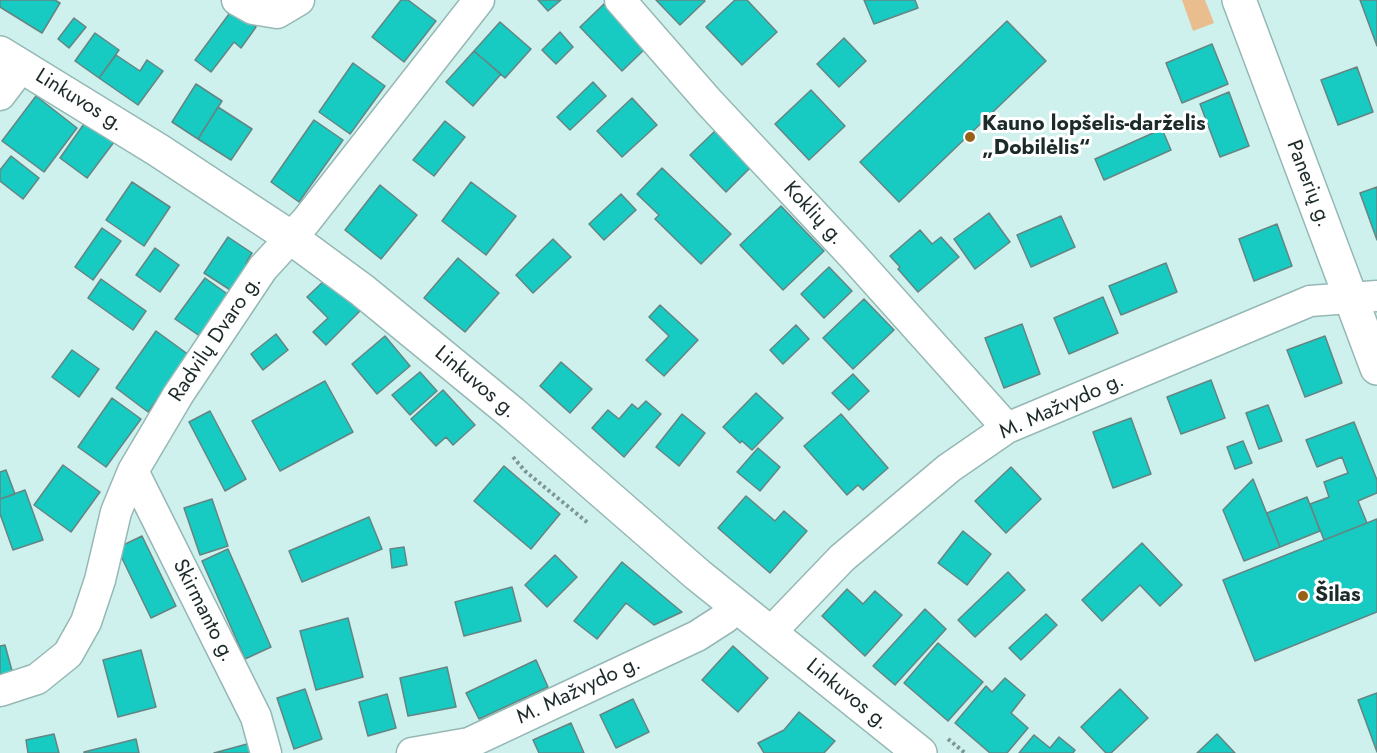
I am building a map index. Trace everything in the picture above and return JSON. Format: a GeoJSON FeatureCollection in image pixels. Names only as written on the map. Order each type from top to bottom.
{"type":"FeatureCollection","features":[{"type":"Feature","properties":{"kind":"street"},"geometry":{"type":"LineString","coordinates":[[237,0],[253,9],[278,13],[299,0]]}},
{"type":"Feature","properties":{"kind":"street","name":"Radvilų Dvaro g."},"geometry":{"type":"LineString","coordinates":[[0,691],[37,679],[68,654],[86,622],[100,580],[116,512],[133,471],[178,395],[263,268],[306,220],[479,0]]}},
{"type":"Feature","properties":{"kind":"street","name":"Koklių g."},"geometry":{"type":"LineString","coordinates":[[620,0],[709,102],[852,255],[1007,428]]}},
{"type":"Feature","properties":{"kind":"street","name":"Panerių g."},"geometry":{"type":"LineString","coordinates":[[1239,0],[1364,298],[1377,368]]}},
{"type":"Feature","properties":{"kind":"street"},"geometry":{"type":"LineString","coordinates":[[0,95],[11,59]]}},
{"type":"Feature","properties":{"kind":"street","name":"Linkuvos g."},"geometry":{"type":"LineString","coordinates":[[11,59],[158,150],[290,237],[362,290],[512,413],[698,575],[920,753]]}},
{"type":"Feature","properties":{"kind":"street","name":"M. Mažvydo g."},"geometry":{"type":"LineString","coordinates":[[770,633],[842,558],[949,468],[1007,428],[1310,301],[1364,298]]}},
{"type":"Feature","properties":{"kind":"street","name":"Skirmanto g."},"geometry":{"type":"LineString","coordinates":[[133,471],[256,717],[266,753]]}},
{"type":"Feature","properties":{"kind":"street","name":"M. Mažvydo g."},"geometry":{"type":"LineString","coordinates":[[412,753],[470,743],[697,636],[725,618],[737,606]]}},
{"type":"Feature","properties":{"kind":"shaded area"},"geometry":{"type":"Polygon","coordinates":[[[1182,0],[1205,0],[1214,23],[1193,31],[1182,0]]]}},
{"type":"Feature","properties":{"kind":"building"},"geometry":{"type":"Polygon","coordinates":[[[0,0],[55,0],[60,3],[42,33],[0,7],[0,0]]]}},
{"type":"Feature","properties":{"kind":"building"},"geometry":{"type":"Polygon","coordinates":[[[401,0],[408,0],[436,21],[404,62],[372,37],[401,0]]]}},
{"type":"Feature","properties":{"kind":"building"},"geometry":{"type":"Polygon","coordinates":[[[538,0],[561,0],[548,11],[538,0]]]}},
{"type":"Feature","properties":{"kind":"building"},"geometry":{"type":"Polygon","coordinates":[[[656,0],[704,0],[705,1],[680,25],[656,0]]]}},
{"type":"Feature","properties":{"kind":"building"},"geometry":{"type":"Polygon","coordinates":[[[735,0],[747,0],[777,32],[742,65],[706,27],[735,0]]]}},
{"type":"Feature","properties":{"kind":"building"},"geometry":{"type":"Polygon","coordinates":[[[864,0],[915,0],[918,8],[874,24],[864,0]]]}},
{"type":"Feature","properties":{"kind":"building"},"geometry":{"type":"Polygon","coordinates":[[[1360,0],[1377,0],[1377,46],[1360,0]]]}},
{"type":"Feature","properties":{"kind":"building"},"geometry":{"type":"Polygon","coordinates":[[[604,4],[646,48],[622,71],[580,27],[604,4]]]}},
{"type":"Feature","properties":{"kind":"building"},"geometry":{"type":"Polygon","coordinates":[[[232,10],[256,27],[241,48],[234,42],[211,72],[195,60],[232,10]]]}},
{"type":"Feature","properties":{"kind":"building"},"geometry":{"type":"Polygon","coordinates":[[[74,18],[86,27],[69,48],[58,39],[74,18]]]}},
{"type":"Feature","properties":{"kind":"building"},"geometry":{"type":"Polygon","coordinates":[[[1007,21],[1046,61],[899,202],[860,162],[1007,21]]]}},
{"type":"Feature","properties":{"kind":"building"},"geometry":{"type":"Polygon","coordinates":[[[500,22],[531,49],[505,78],[474,51],[500,22]]]}},
{"type":"Feature","properties":{"kind":"building"},"geometry":{"type":"Polygon","coordinates":[[[560,32],[573,47],[556,64],[542,50],[560,32]]]}},
{"type":"Feature","properties":{"kind":"building"},"geometry":{"type":"Polygon","coordinates":[[[95,33],[119,50],[99,78],[75,61],[95,33]]]}},
{"type":"Feature","properties":{"kind":"building"},"geometry":{"type":"Polygon","coordinates":[[[844,38],[866,61],[839,87],[817,64],[844,38]]]}},
{"type":"Feature","properties":{"kind":"building"},"geometry":{"type":"Polygon","coordinates":[[[1212,44],[1228,84],[1182,103],[1166,63],[1212,44]]]}},
{"type":"Feature","properties":{"kind":"building"},"geometry":{"type":"Polygon","coordinates":[[[474,51],[501,74],[473,106],[446,82],[474,51]]]}},
{"type":"Feature","properties":{"kind":"building"},"geometry":{"type":"Polygon","coordinates":[[[116,55],[140,71],[147,60],[163,71],[138,105],[99,78],[116,55]]]}},
{"type":"Feature","properties":{"kind":"building"},"geometry":{"type":"Polygon","coordinates":[[[353,63],[385,86],[350,134],[319,112],[353,63]]]}},
{"type":"Feature","properties":{"kind":"building"},"geometry":{"type":"Polygon","coordinates":[[[1357,67],[1373,112],[1338,125],[1321,80],[1357,67]]]}},
{"type":"Feature","properties":{"kind":"building"},"geometry":{"type":"Polygon","coordinates":[[[593,82],[606,96],[570,130],[557,117],[593,82]]]}},
{"type":"Feature","properties":{"kind":"building"},"geometry":{"type":"Polygon","coordinates":[[[196,84],[222,101],[198,139],[172,122],[196,84]]]}},
{"type":"Feature","properties":{"kind":"building"},"geometry":{"type":"Polygon","coordinates":[[[811,90],[845,126],[809,160],[775,124],[811,90]]]}},
{"type":"Feature","properties":{"kind":"building"},"geometry":{"type":"Polygon","coordinates":[[[1229,92],[1249,146],[1220,157],[1200,104],[1229,92]]]}},
{"type":"Feature","properties":{"kind":"building"},"geometry":{"type":"Polygon","coordinates":[[[36,96],[77,128],[44,172],[2,141],[36,96]]]}},
{"type":"Feature","properties":{"kind":"building"},"geometry":{"type":"Polygon","coordinates":[[[632,98],[657,125],[622,157],[597,131],[632,98]]]}},
{"type":"Feature","properties":{"kind":"building"},"geometry":{"type":"Polygon","coordinates":[[[218,107],[252,129],[231,160],[198,139],[218,107]]]}},
{"type":"Feature","properties":{"kind":"building"},"geometry":{"type":"Polygon","coordinates":[[[314,120],[343,140],[299,202],[271,182],[314,120]]]}},
{"type":"Feature","properties":{"kind":"building"},"geometry":{"type":"Polygon","coordinates":[[[86,121],[114,142],[87,178],[60,158],[86,121]]]}},
{"type":"Feature","properties":{"kind":"building"},"geometry":{"type":"Polygon","coordinates":[[[445,121],[465,137],[434,176],[413,160],[445,121]]]}},
{"type":"Feature","properties":{"kind":"building"},"geometry":{"type":"Polygon","coordinates":[[[1162,129],[1171,150],[1104,180],[1095,159],[1162,129]]]}},
{"type":"Feature","properties":{"kind":"building"},"geometry":{"type":"Polygon","coordinates":[[[715,131],[750,168],[726,192],[690,155],[715,131]]]}},
{"type":"Feature","properties":{"kind":"building"},"geometry":{"type":"Polygon","coordinates":[[[11,156],[39,178],[23,199],[0,181],[0,170],[11,156]]]}},
{"type":"Feature","properties":{"kind":"building"},"geometry":{"type":"Polygon","coordinates":[[[662,168],[731,234],[701,264],[655,219],[659,215],[637,194],[662,168]]]}},
{"type":"Feature","properties":{"kind":"building"},"geometry":{"type":"Polygon","coordinates":[[[132,182],[170,207],[144,246],[106,220],[132,182]]]}},
{"type":"Feature","properties":{"kind":"building"},"geometry":{"type":"Polygon","coordinates":[[[471,182],[516,216],[486,255],[442,221],[471,182]]]}},
{"type":"Feature","properties":{"kind":"building"},"geometry":{"type":"Polygon","coordinates":[[[380,185],[417,215],[381,259],[345,230],[380,185]]]}},
{"type":"Feature","properties":{"kind":"building"},"geometry":{"type":"Polygon","coordinates":[[[1377,187],[1377,240],[1360,193],[1377,187]]]}},
{"type":"Feature","properties":{"kind":"building"},"geometry":{"type":"Polygon","coordinates":[[[621,194],[636,210],[604,240],[589,224],[621,194]]]}},
{"type":"Feature","properties":{"kind":"building"},"geometry":{"type":"Polygon","coordinates":[[[781,206],[824,251],[783,290],[740,245],[781,206]]]}},
{"type":"Feature","properties":{"kind":"building"},"geometry":{"type":"Polygon","coordinates":[[[989,213],[1010,242],[975,269],[954,239],[989,213]]]}},
{"type":"Feature","properties":{"kind":"building"},"geometry":{"type":"Polygon","coordinates":[[[1061,216],[1075,247],[1031,267],[1017,235],[1061,216]]]}},
{"type":"Feature","properties":{"kind":"building"},"geometry":{"type":"Polygon","coordinates":[[[1277,224],[1292,266],[1254,281],[1239,239],[1277,224]]]}},
{"type":"Feature","properties":{"kind":"building"},"geometry":{"type":"Polygon","coordinates":[[[102,228],[121,241],[93,280],[75,267],[102,228]]]}},
{"type":"Feature","properties":{"kind":"building"},"geometry":{"type":"Polygon","coordinates":[[[920,230],[932,244],[941,237],[959,257],[918,292],[890,256],[920,230]]]}},
{"type":"Feature","properties":{"kind":"building"},"geometry":{"type":"Polygon","coordinates":[[[228,237],[252,253],[246,263],[253,267],[235,293],[204,273],[228,237]]]}},
{"type":"Feature","properties":{"kind":"building"},"geometry":{"type":"Polygon","coordinates":[[[553,239],[571,257],[533,293],[516,275],[553,239]]]}},
{"type":"Feature","properties":{"kind":"building"},"geometry":{"type":"Polygon","coordinates":[[[155,248],[179,265],[160,292],[136,275],[155,248]]]}},
{"type":"Feature","properties":{"kind":"building"},"geometry":{"type":"Polygon","coordinates":[[[458,258],[499,293],[465,332],[424,298],[458,258]]]}},
{"type":"Feature","properties":{"kind":"building"},"geometry":{"type":"Polygon","coordinates":[[[1166,263],[1177,292],[1121,315],[1109,286],[1166,263]]]}},
{"type":"Feature","properties":{"kind":"building"},"geometry":{"type":"Polygon","coordinates":[[[829,267],[852,291],[824,318],[801,294],[829,267]]]}},
{"type":"Feature","properties":{"kind":"building"},"geometry":{"type":"Polygon","coordinates":[[[205,278],[233,298],[204,339],[175,319],[205,278]]]}},
{"type":"Feature","properties":{"kind":"building"},"geometry":{"type":"Polygon","coordinates":[[[327,278],[360,311],[326,345],[313,332],[328,318],[307,297],[327,278]]]}},
{"type":"Feature","properties":{"kind":"building"},"geometry":{"type":"Polygon","coordinates":[[[101,279],[146,311],[133,330],[88,298],[101,279]]]}},
{"type":"Feature","properties":{"kind":"building"},"geometry":{"type":"Polygon","coordinates":[[[1103,297],[1118,333],[1069,354],[1054,318],[1103,297]]]}},
{"type":"Feature","properties":{"kind":"building"},"geometry":{"type":"Polygon","coordinates":[[[864,299],[894,330],[853,369],[823,338],[864,299]]]}},
{"type":"Feature","properties":{"kind":"building"},"geometry":{"type":"Polygon","coordinates":[[[660,305],[698,340],[664,376],[646,360],[669,336],[649,317],[660,305]]]}},
{"type":"Feature","properties":{"kind":"building"},"geometry":{"type":"Polygon","coordinates":[[[1022,324],[1040,374],[1004,388],[985,338],[1022,324]]]}},
{"type":"Feature","properties":{"kind":"building"},"geometry":{"type":"Polygon","coordinates":[[[796,325],[809,339],[783,364],[770,350],[796,325]]]}},
{"type":"Feature","properties":{"kind":"building"},"geometry":{"type":"Polygon","coordinates":[[[156,331],[189,355],[148,412],[116,388],[156,331]]]}},
{"type":"Feature","properties":{"kind":"building"},"geometry":{"type":"Polygon","coordinates":[[[276,334],[288,350],[263,370],[251,354],[276,334]]]}},
{"type":"Feature","properties":{"kind":"building"},"geometry":{"type":"Polygon","coordinates":[[[385,336],[410,366],[377,394],[352,364],[385,336]]]}},
{"type":"Feature","properties":{"kind":"building"},"geometry":{"type":"Polygon","coordinates":[[[1325,336],[1342,383],[1305,397],[1287,350],[1325,336]]]}},
{"type":"Feature","properties":{"kind":"building"},"geometry":{"type":"Polygon","coordinates":[[[72,350],[99,369],[79,397],[52,377],[72,350]]]}},
{"type":"Feature","properties":{"kind":"building"},"geometry":{"type":"Polygon","coordinates":[[[561,362],[592,389],[570,413],[540,386],[561,362]]]}},
{"type":"Feature","properties":{"kind":"building"},"geometry":{"type":"Polygon","coordinates":[[[420,372],[437,391],[410,415],[392,395],[420,372]]]}},
{"type":"Feature","properties":{"kind":"building"},"geometry":{"type":"Polygon","coordinates":[[[853,374],[869,391],[849,410],[832,393],[853,374]]]}},
{"type":"Feature","properties":{"kind":"building"},"geometry":{"type":"Polygon","coordinates":[[[1211,380],[1225,418],[1181,434],[1167,397],[1211,380]]]}},
{"type":"Feature","properties":{"kind":"building"},"geometry":{"type":"Polygon","coordinates":[[[325,381],[353,432],[280,471],[252,421],[325,381]]]}},
{"type":"Feature","properties":{"kind":"building"},"geometry":{"type":"Polygon","coordinates":[[[443,390],[475,425],[453,445],[446,437],[436,446],[411,419],[443,390]]]}},
{"type":"Feature","properties":{"kind":"building"},"geometry":{"type":"Polygon","coordinates":[[[756,393],[783,418],[752,450],[742,441],[740,443],[723,427],[756,393]]]}},
{"type":"Feature","properties":{"kind":"building"},"geometry":{"type":"Polygon","coordinates":[[[112,398],[141,419],[106,467],[78,447],[112,398]]]}},
{"type":"Feature","properties":{"kind":"building"},"geometry":{"type":"Polygon","coordinates":[[[646,401],[661,414],[624,457],[592,428],[608,410],[619,419],[632,404],[638,409],[646,401]]]}},
{"type":"Feature","properties":{"kind":"building"},"geometry":{"type":"Polygon","coordinates":[[[1268,405],[1282,441],[1259,449],[1246,413],[1268,405]]]}},
{"type":"Feature","properties":{"kind":"building"},"geometry":{"type":"Polygon","coordinates":[[[210,411],[246,479],[225,491],[189,422],[210,411]]]}},
{"type":"Feature","properties":{"kind":"building"},"geometry":{"type":"Polygon","coordinates":[[[682,414],[705,433],[679,466],[656,447],[682,414]]]}},
{"type":"Feature","properties":{"kind":"building"},"geometry":{"type":"Polygon","coordinates":[[[841,414],[888,468],[863,490],[858,485],[847,495],[804,446],[841,414]]]}},
{"type":"Feature","properties":{"kind":"building"},"geometry":{"type":"Polygon","coordinates":[[[1131,418],[1151,474],[1113,488],[1093,432],[1131,418]]]}},
{"type":"Feature","properties":{"kind":"building"},"geometry":{"type":"Polygon","coordinates":[[[1354,422],[1377,480],[1377,493],[1358,501],[1367,523],[1324,540],[1310,504],[1329,497],[1324,482],[1348,473],[1342,457],[1317,467],[1306,440],[1354,422]]]}},
{"type":"Feature","properties":{"kind":"building"},"geometry":{"type":"Polygon","coordinates":[[[1243,441],[1252,463],[1235,469],[1227,447],[1243,441]]]}},
{"type":"Feature","properties":{"kind":"building"},"geometry":{"type":"Polygon","coordinates":[[[758,448],[780,467],[760,491],[737,472],[758,448]]]}},
{"type":"Feature","properties":{"kind":"building"},"geometry":{"type":"Polygon","coordinates":[[[63,465],[100,492],[71,532],[34,505],[63,465]]]}},
{"type":"Feature","properties":{"kind":"building"},"geometry":{"type":"Polygon","coordinates":[[[504,466],[560,514],[531,549],[474,501],[504,466]]]}},
{"type":"Feature","properties":{"kind":"building"},"geometry":{"type":"Polygon","coordinates":[[[1011,467],[1041,499],[1006,533],[975,501],[1011,467]]]}},
{"type":"Feature","properties":{"kind":"building"},"geometry":{"type":"Polygon","coordinates":[[[6,470],[15,494],[0,499],[0,472],[6,470]]]}},
{"type":"Feature","properties":{"kind":"building"},"geometry":{"type":"Polygon","coordinates":[[[1253,479],[1280,547],[1244,561],[1223,510],[1253,479]]]}},
{"type":"Feature","properties":{"kind":"building"},"geometry":{"type":"Polygon","coordinates":[[[25,490],[43,540],[13,550],[0,514],[0,499],[25,490]]]}},
{"type":"Feature","properties":{"kind":"building"},"geometry":{"type":"Polygon","coordinates":[[[746,496],[775,521],[784,511],[807,531],[770,573],[718,528],[746,496]]]}},
{"type":"Feature","properties":{"kind":"building"},"geometry":{"type":"Polygon","coordinates":[[[1307,497],[1320,531],[1280,547],[1267,513],[1307,497]]]}},
{"type":"Feature","properties":{"kind":"building"},"geometry":{"type":"Polygon","coordinates":[[[212,499],[228,546],[200,555],[184,508],[212,499]]]}},
{"type":"Feature","properties":{"kind":"building"},"geometry":{"type":"Polygon","coordinates":[[[369,517],[382,549],[302,582],[289,551],[369,517]]]}},
{"type":"Feature","properties":{"kind":"building","name":"Šilas"},"geometry":{"type":"Polygon","coordinates":[[[1377,519],[1377,612],[1255,661],[1223,580],[1377,519]]]}},
{"type":"Feature","properties":{"kind":"building"},"geometry":{"type":"Polygon","coordinates":[[[963,531],[991,554],[967,585],[938,563],[963,531]]]}},
{"type":"Feature","properties":{"kind":"building"},"geometry":{"type":"Polygon","coordinates":[[[142,536],[176,606],[151,618],[117,548],[142,536]]]}},
{"type":"Feature","properties":{"kind":"building"},"geometry":{"type":"Polygon","coordinates":[[[1142,543],[1182,585],[1160,606],[1140,585],[1102,621],[1082,600],[1142,543]]]}},
{"type":"Feature","properties":{"kind":"building"},"geometry":{"type":"Polygon","coordinates":[[[404,547],[407,565],[392,568],[390,549],[404,547]]]}},
{"type":"Feature","properties":{"kind":"building"},"geometry":{"type":"Polygon","coordinates":[[[228,549],[271,647],[245,659],[202,561],[228,549]]]}},
{"type":"Feature","properties":{"kind":"building"},"geometry":{"type":"Polygon","coordinates":[[[555,555],[577,577],[547,607],[525,585],[555,555]]]}},
{"type":"Feature","properties":{"kind":"building"},"geometry":{"type":"Polygon","coordinates":[[[622,562],[682,612],[654,625],[626,603],[597,639],[574,621],[622,562]]]}},
{"type":"Feature","properties":{"kind":"building"},"geometry":{"type":"Polygon","coordinates":[[[1008,572],[1025,590],[975,637],[958,620],[1008,572]]]}},
{"type":"Feature","properties":{"kind":"building"},"geometry":{"type":"Polygon","coordinates":[[[512,587],[521,621],[464,636],[455,602],[512,587]]]}},
{"type":"Feature","properties":{"kind":"building"},"geometry":{"type":"Polygon","coordinates":[[[847,589],[863,604],[875,591],[902,615],[865,656],[822,616],[847,589]]]}},
{"type":"Feature","properties":{"kind":"building"},"geometry":{"type":"Polygon","coordinates":[[[925,609],[946,629],[895,685],[873,666],[925,609]]]}},
{"type":"Feature","properties":{"kind":"building"},"geometry":{"type":"Polygon","coordinates":[[[1046,614],[1057,625],[1021,660],[1009,648],[1046,614]]]}},
{"type":"Feature","properties":{"kind":"building"},"geometry":{"type":"Polygon","coordinates":[[[348,618],[363,677],[316,690],[300,631],[348,618]]]}},
{"type":"Feature","properties":{"kind":"building"},"geometry":{"type":"Polygon","coordinates":[[[938,643],[983,682],[948,721],[904,683],[938,643]]]}},
{"type":"Feature","properties":{"kind":"building"},"geometry":{"type":"Polygon","coordinates":[[[5,645],[14,678],[0,682],[0,646],[5,645]]]}},
{"type":"Feature","properties":{"kind":"building"},"geometry":{"type":"Polygon","coordinates":[[[733,646],[768,678],[738,712],[702,680],[733,646]]]}},
{"type":"Feature","properties":{"kind":"building"},"geometry":{"type":"Polygon","coordinates":[[[141,650],[156,707],[118,717],[103,660],[141,650]]]}},
{"type":"Feature","properties":{"kind":"building"},"geometry":{"type":"Polygon","coordinates":[[[536,660],[548,687],[479,719],[466,693],[536,660]]]}},
{"type":"Feature","properties":{"kind":"building"},"geometry":{"type":"Polygon","coordinates":[[[447,667],[456,707],[408,716],[400,678],[447,667]]]}},
{"type":"Feature","properties":{"kind":"building"},"geometry":{"type":"Polygon","coordinates":[[[1005,678],[1025,695],[1011,713],[1028,728],[1007,753],[990,753],[955,723],[986,686],[992,692],[1005,678]]]}},
{"type":"Feature","properties":{"kind":"building"},"geometry":{"type":"Polygon","coordinates":[[[305,689],[322,739],[294,749],[277,698],[305,689]]]}},
{"type":"Feature","properties":{"kind":"building"},"geometry":{"type":"Polygon","coordinates":[[[1120,689],[1148,718],[1111,753],[1106,753],[1081,727],[1120,689]]]}},
{"type":"Feature","properties":{"kind":"building"},"geometry":{"type":"Polygon","coordinates":[[[1377,693],[1377,752],[1358,700],[1377,693]]]}},
{"type":"Feature","properties":{"kind":"building"},"geometry":{"type":"Polygon","coordinates":[[[387,694],[396,728],[368,736],[359,702],[387,694]]]}},
{"type":"Feature","properties":{"kind":"building"},"geometry":{"type":"Polygon","coordinates":[[[633,699],[649,732],[616,748],[600,715],[633,699]]]}},
{"type":"Feature","properties":{"kind":"building"},"geometry":{"type":"Polygon","coordinates":[[[799,712],[835,741],[824,753],[764,753],[758,743],[784,730],[799,712]]]}},
{"type":"Feature","properties":{"kind":"building"},"geometry":{"type":"Polygon","coordinates":[[[571,723],[584,753],[539,753],[533,740],[571,723]]]}},
{"type":"Feature","properties":{"kind":"building"},"geometry":{"type":"Polygon","coordinates":[[[54,734],[59,753],[28,753],[26,740],[54,734]]]}},
{"type":"Feature","properties":{"kind":"building"},"geometry":{"type":"Polygon","coordinates":[[[1217,734],[1235,753],[1197,753],[1217,734]]]}},
{"type":"Feature","properties":{"kind":"building"},"geometry":{"type":"Polygon","coordinates":[[[1034,735],[1050,748],[1059,737],[1075,750],[1073,753],[1019,753],[1034,735]]]}},
{"type":"Feature","properties":{"kind":"building"},"geometry":{"type":"Polygon","coordinates":[[[136,739],[139,753],[84,753],[84,752],[136,739]]]}},
{"type":"Feature","properties":{"kind":"building"},"geometry":{"type":"Polygon","coordinates":[[[247,744],[250,753],[214,753],[247,744]]]}},
{"type":"Feature","properties":{"kind":"place","name":"Kauno lopšelis-darželis „Dobilėlis“"},"geometry":{"type":"Point","coordinates":[970,137]}},
{"type":"Feature","properties":{"kind":"place","name":"Šilas"},"geometry":{"type":"Point","coordinates":[1303,596]}}]}
